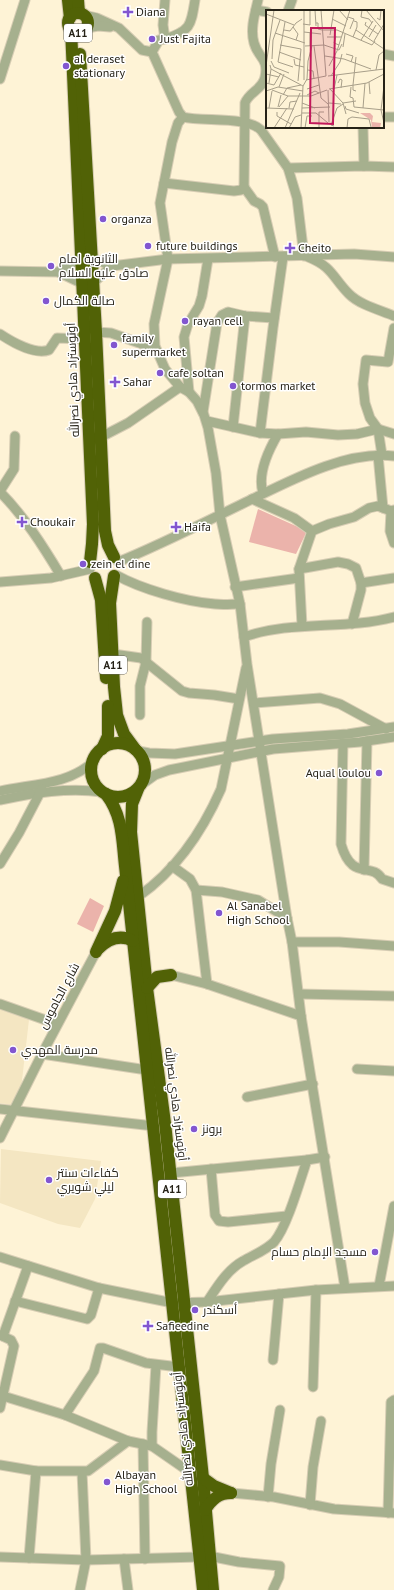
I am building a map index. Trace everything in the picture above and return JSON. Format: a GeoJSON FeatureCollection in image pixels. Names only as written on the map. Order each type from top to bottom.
{"type":"FeatureCollection","features":[{"type":"Feature","properties":{"kind":"highway","name":"أوتوستراد هادي نصرالله"},"geometry":{"type":"LineString","coordinates":[[68,0],[78,23]]}},
{"type":"Feature","properties":{"kind":"highway","name":"أوتوستراد هادي نصرالله"},"geometry":{"type":"LineString","coordinates":[[78,0],[86,258],[88,284],[96,332],[105,531],[108,544],[116,559]]}},
{"type":"Feature","properties":{"kind":"highway","name":"أوتوستراد هادي نصرالله"},"geometry":{"type":"LineString","coordinates":[[88,284],[85,339],[92,524],[92,570],[101,600],[109,720],[108,736],[102,749],[96,755],[92,768],[92,777],[96,785],[116,808],[126,866],[154,1126],[203,1478],[205,1510],[203,1590]]}},
{"type":"Feature","properties":{"kind":"highway"},"geometry":{"type":"LineString","coordinates":[[115,576],[104,581],[92,570],[94,556],[101,552],[108,553],[116,559]]}},
{"type":"Feature","properties":{"kind":"highway","name":"A11"},"geometry":{"type":"LineString","coordinates":[[115,576],[118,569],[116,559]]}},
{"type":"Feature","properties":{"kind":"highway","name":"أوتوستراد هادي نصرالله"},"geometry":{"type":"LineString","coordinates":[[115,576],[110,603],[117,720],[124,734],[143,759],[145,768],[144,777],[132,804],[130,819],[139,896],[147,988],[171,1173],[178,1303],[179,1367],[191,1473],[204,1557],[213,1590]]}},
{"type":"Feature","properties":{"kind":"highway"},"geometry":{"type":"LineString","coordinates":[[102,749],[116,744],[126,745],[136,750]]}},
{"type":"Feature","properties":{"kind":"highway"},"geometry":{"type":"LineString","coordinates":[[104,793],[114,797],[123,797],[131,794],[139,787]]}},
{"type":"Feature","properties":{"kind":"highway"},"geometry":{"type":"LineString","coordinates":[[96,952],[117,906],[126,866]]}},
{"type":"Feature","properties":{"kind":"highway"},"geometry":{"type":"LineString","coordinates":[[96,952],[104,944],[115,938],[125,938],[133,941]]}},
{"type":"Feature","properties":{"kind":"highway"},"geometry":{"type":"LineString","coordinates":[[145,962],[171,974]]}},
{"type":"Feature","properties":{"kind":"highway"},"geometry":{"type":"LineString","coordinates":[[147,988],[157,977],[171,974]]}},
{"type":"Feature","properties":{"kind":"highway"},"geometry":{"type":"LineString","coordinates":[[203,1478],[214,1486],[231,1493]]}},
{"type":"Feature","properties":{"kind":"highway"},"geometry":{"type":"LineString","coordinates":[[205,1510],[209,1503],[217,1496],[223,1493],[231,1493]]}},
{"type":"Feature","properties":{"kind":"street"},"geometry":{"type":"LineString","coordinates":[[0,79],[25,0]]}},
{"type":"Feature","properties":{"kind":"street"},"geometry":{"type":"LineString","coordinates":[[165,0],[163,25],[165,39]]}},
{"type":"Feature","properties":{"kind":"street"},"geometry":{"type":"LineString","coordinates":[[152,52],[159,40],[178,34],[187,28],[192,18],[195,0]]}},
{"type":"Feature","properties":{"kind":"street"},"geometry":{"type":"LineString","coordinates":[[258,0],[253,24],[254,42],[258,52],[265,61],[266,71],[263,83],[246,101],[244,187],[254,200],[260,204],[280,257],[260,433]]}},
{"type":"Feature","properties":{"kind":"street"},"geometry":{"type":"LineString","coordinates":[[288,10],[292,0]]}},
{"type":"Feature","properties":{"kind":"street"},"geometry":{"type":"LineString","coordinates":[[256,10],[266,12]]}},
{"type":"Feature","properties":{"kind":"street"},"geometry":{"type":"LineString","coordinates":[[78,23],[97,18],[119,28],[142,50],[152,52]]}},
{"type":"Feature","properties":{"kind":"street"},"geometry":{"type":"LineString","coordinates":[[78,23],[119,28]]}},
{"type":"Feature","properties":{"kind":"street"},"geometry":{"type":"LineString","coordinates":[[152,52],[179,112],[183,117],[245,122],[256,125],[261,130],[288,168],[297,198],[304,256]]}},
{"type":"Feature","properties":{"kind":"street"},"geometry":{"type":"LineString","coordinates":[[384,54],[394,56]]}},
{"type":"Feature","properties":{"kind":"street"},"geometry":{"type":"LineString","coordinates":[[183,117],[178,123],[172,142],[160,207],[168,260],[154,324],[156,349],[165,369],[180,387],[189,392],[197,401],[205,416],[216,473],[220,515],[240,604],[260,752],[292,942],[301,1016],[345,1288]]}},
{"type":"Feature","properties":{"kind":"street"},"geometry":{"type":"LineString","coordinates":[[384,117],[394,118]]}},
{"type":"Feature","properties":{"kind":"street"},"geometry":{"type":"LineString","coordinates":[[363,128],[364,166]]}},
{"type":"Feature","properties":{"kind":"street"},"geometry":{"type":"LineString","coordinates":[[288,168],[364,166],[394,167]]}},
{"type":"Feature","properties":{"kind":"street"},"geometry":{"type":"LineString","coordinates":[[164,183],[234,191],[241,190],[244,187]]}},
{"type":"Feature","properties":{"kind":"street"},"geometry":{"type":"LineString","coordinates":[[58,272],[86,258],[112,266],[168,260],[354,254],[394,257]]}},
{"type":"Feature","properties":{"kind":"street"},"geometry":{"type":"LineString","coordinates":[[304,256],[324,264],[355,299],[394,316]]}},
{"type":"Feature","properties":{"kind":"street"},"geometry":{"type":"LineString","coordinates":[[189,392],[184,337],[188,324],[202,296],[208,259]]}},
{"type":"Feature","properties":{"kind":"street"},"geometry":{"type":"LineString","coordinates":[[0,270],[58,272],[88,284],[112,266]]}},
{"type":"Feature","properties":{"kind":"street"},"geometry":{"type":"LineString","coordinates":[[205,416],[218,321],[222,315],[228,312],[245,316],[274,318]]}},
{"type":"Feature","properties":{"kind":"street"},"geometry":{"type":"LineString","coordinates":[[233,427],[245,316]]}},
{"type":"Feature","properties":{"kind":"street"},"geometry":{"type":"LineString","coordinates":[[394,328],[391,363],[366,360],[363,384],[365,403],[370,418],[378,429],[380,455],[389,510],[390,531],[394,543]]}},
{"type":"Feature","properties":{"kind":"street"},"geometry":{"type":"LineString","coordinates":[[96,332],[111,333],[156,349]]}},
{"type":"Feature","properties":{"kind":"street"},"geometry":{"type":"LineString","coordinates":[[0,334],[38,352],[49,350],[57,338],[85,339]]}},
{"type":"Feature","properties":{"kind":"street"},"geometry":{"type":"LineString","coordinates":[[101,437],[128,423],[180,387]]}},
{"type":"Feature","properties":{"kind":"street"},"geometry":{"type":"LineString","coordinates":[[205,416],[233,427],[260,433],[278,434],[306,432],[338,435],[357,434],[378,429],[394,434]]}},
{"type":"Feature","properties":{"kind":"street"},"geometry":{"type":"LineString","coordinates":[[263,493],[261,487],[261,477],[263,468],[278,434]]}},
{"type":"Feature","properties":{"kind":"street"},"geometry":{"type":"LineString","coordinates":[[15,436],[14,469],[0,491],[21,516],[61,576]]}},
{"type":"Feature","properties":{"kind":"street"},"geometry":{"type":"LineString","coordinates":[[116,559],[220,515],[263,493],[335,464],[380,455],[394,456]]}},
{"type":"Feature","properties":{"kind":"street"},"geometry":{"type":"LineString","coordinates":[[252,499],[294,518],[312,532]]}},
{"type":"Feature","properties":{"kind":"street"},"geometry":{"type":"LineString","coordinates":[[302,626],[299,573],[312,532],[329,524],[354,517],[369,508],[378,506],[389,510]]}},
{"type":"Feature","properties":{"kind":"street"},"geometry":{"type":"LineString","coordinates":[[235,587],[299,573],[328,563],[344,563],[357,568],[361,582],[361,590],[352,624]]}},
{"type":"Feature","properties":{"kind":"street"},"geometry":{"type":"LineString","coordinates":[[0,582],[39,580],[92,570]]}},
{"type":"Feature","properties":{"kind":"street"},"geometry":{"type":"LineString","coordinates":[[115,576],[191,601],[215,604],[240,604]]}},
{"type":"Feature","properties":{"kind":"street"},"geometry":{"type":"LineString","coordinates":[[361,582],[394,578]]}},
{"type":"Feature","properties":{"kind":"street"},"geometry":{"type":"LineString","coordinates":[[244,637],[257,632],[302,626],[352,624],[394,617]]}},
{"type":"Feature","properties":{"kind":"street"},"geometry":{"type":"LineString","coordinates":[[140,715],[140,686],[146,662],[147,622]]}},
{"type":"Feature","properties":{"kind":"street"},"geometry":{"type":"LineString","coordinates":[[113,654],[141,658],[182,690],[189,693],[239,699]]}},
{"type":"Feature","properties":{"kind":"street"},"geometry":{"type":"LineString","coordinates":[[139,896],[154,884],[172,866],[193,840],[216,802],[221,789],[247,664]]}},
{"type":"Feature","properties":{"kind":"street"},"geometry":{"type":"LineString","coordinates":[[254,703],[320,698],[340,704],[390,728]]}},
{"type":"Feature","properties":{"kind":"street"},"geometry":{"type":"LineString","coordinates":[[136,750],[154,754],[175,754],[259,741],[348,734],[390,728]]}},
{"type":"Feature","properties":{"kind":"street"},"geometry":{"type":"LineString","coordinates":[[139,787],[155,775],[169,770],[260,752],[394,737]]}},
{"type":"Feature","properties":{"kind":"street"},"geometry":{"type":"LineString","coordinates":[[364,870],[367,741]]}},
{"type":"Feature","properties":{"kind":"street"},"geometry":{"type":"LineString","coordinates":[[343,743],[341,844],[349,862],[357,868],[374,871],[380,875],[382,879],[394,883]]}},
{"type":"Feature","properties":{"kind":"street"},"geometry":{"type":"LineString","coordinates":[[0,791],[73,776],[83,771],[94,761]]}},
{"type":"Feature","properties":{"kind":"street"},"geometry":{"type":"LineString","coordinates":[[0,864],[41,793],[44,783]]}},
{"type":"Feature","properties":{"kind":"street"},"geometry":{"type":"LineString","coordinates":[[0,800],[41,793],[71,790],[104,793]]}},
{"type":"Feature","properties":{"kind":"street"},"geometry":{"type":"LineString","coordinates":[[172,866],[190,879],[196,890],[207,984]]}},
{"type":"Feature","properties":{"kind":"street"},"geometry":{"type":"LineString","coordinates":[[196,890],[222,892],[258,900],[287,918]]}},
{"type":"Feature","properties":{"kind":"street"},"geometry":{"type":"LineString","coordinates":[[292,942],[339,942],[394,946]]}},
{"type":"Feature","properties":{"kind":"street","name":"شارع الجاموس"},"geometry":{"type":"LineString","coordinates":[[0,1138],[57,1024],[96,952]]}},
{"type":"Feature","properties":{"kind":"street"},"geometry":{"type":"LineString","coordinates":[[171,974],[207,984],[301,1016]]}},
{"type":"Feature","properties":{"kind":"street"},"geometry":{"type":"LineString","coordinates":[[299,994],[394,996]]}},
{"type":"Feature","properties":{"kind":"street"},"geometry":{"type":"LineString","coordinates":[[0,1004],[57,1024]]}},
{"type":"Feature","properties":{"kind":"street"},"geometry":{"type":"LineString","coordinates":[[42,1054],[147,1070]]}},
{"type":"Feature","properties":{"kind":"street"},"geometry":{"type":"LineString","coordinates":[[357,1070],[394,1070]]}},
{"type":"Feature","properties":{"kind":"street"},"geometry":{"type":"LineString","coordinates":[[247,1097],[313,1084]]}},
{"type":"Feature","properties":{"kind":"street"},"geometry":{"type":"LineString","coordinates":[[0,1109],[154,1126]]}},
{"type":"Feature","properties":{"kind":"street"},"geometry":{"type":"LineString","coordinates":[[171,1173],[325,1157]]}},
{"type":"Feature","properties":{"kind":"street"},"geometry":{"type":"LineString","coordinates":[[207,1302],[218,1285],[233,1268],[242,1261],[262,1251],[275,1241],[280,1234],[307,1160]]}},
{"type":"Feature","properties":{"kind":"street"},"geometry":{"type":"LineString","coordinates":[[211,1169],[215,1215],[219,1221],[228,1222],[287,1216]]}},
{"type":"Feature","properties":{"kind":"street"},"geometry":{"type":"LineString","coordinates":[[379,1286],[394,1206]]}},
{"type":"Feature","properties":{"kind":"street"},"geometry":{"type":"LineString","coordinates":[[0,1257],[98,1288],[178,1303],[207,1302],[316,1290],[394,1286]]}},
{"type":"Feature","properties":{"kind":"street"},"geometry":{"type":"LineString","coordinates":[[0,1408],[14,1346],[11,1340],[1,1336],[28,1266]]}},
{"type":"Feature","properties":{"kind":"street"},"geometry":{"type":"LineString","coordinates":[[15,1301],[87,1319],[91,1315],[98,1288]]}},
{"type":"Feature","properties":{"kind":"street"},"geometry":{"type":"LineString","coordinates":[[313,1387],[316,1290]]}},
{"type":"Feature","properties":{"kind":"street"},"geometry":{"type":"LineString","coordinates":[[273,1360],[279,1294]]}},
{"type":"Feature","properties":{"kind":"street"},"geometry":{"type":"LineString","coordinates":[[65,1415],[94,1371],[100,1348],[104,1348],[146,1363],[179,1367]]}},
{"type":"Feature","properties":{"kind":"street"},"geometry":{"type":"LineString","coordinates":[[145,1559],[148,1445],[152,1432],[156,1365]]}},
{"type":"Feature","properties":{"kind":"street"},"geometry":{"type":"LineString","coordinates":[[3,1396],[65,1415],[128,1441],[148,1445],[191,1473]]}},
{"type":"Feature","properties":{"kind":"street"},"geometry":{"type":"LineString","coordinates":[[231,1493],[268,1497],[310,1505],[356,1511],[391,1513],[391,1402],[394,1400]]}},
{"type":"Feature","properties":{"kind":"street"},"geometry":{"type":"LineString","coordinates":[[268,1497],[271,1464],[280,1410]]}},
{"type":"Feature","properties":{"kind":"street"},"geometry":{"type":"LineString","coordinates":[[310,1505],[313,1467],[321,1420]]}},
{"type":"Feature","properties":{"kind":"street"},"geometry":{"type":"LineString","coordinates":[[0,1464],[36,1471],[88,1471],[128,1441]]}},
{"type":"Feature","properties":{"kind":"street"},"geometry":{"type":"LineString","coordinates":[[29,1558],[36,1471]]}},
{"type":"Feature","properties":{"kind":"street"},"geometry":{"type":"LineString","coordinates":[[80,1590],[86,1560],[82,1472]]}},
{"type":"Feature","properties":{"kind":"street"},"geometry":{"type":"LineString","coordinates":[[0,1557],[86,1560],[204,1557],[239,1562],[279,1565],[280,1572],[273,1590]]}},
{"type":"Feature","properties":{"kind":"street"},"geometry":{"type":"LineString","coordinates":[[124,1559],[128,1590]]}},
{"type":"Feature","properties":{"kind":"shaded area"},"geometry":{"type":"Polygon","coordinates":[[[258,509],[307,531],[296,554],[249,542],[258,509]]]}},
{"type":"Feature","properties":{"kind":"shaded area"},"geometry":{"type":"Polygon","coordinates":[[[90,898],[104,906],[93,932],[77,924],[90,898]]]}},
{"type":"Feature","properties":{"kind":"shaded area","name":"مدرسة المهدي"},"geometry":{"type":"Polygon","coordinates":[[[0,999],[30,1011],[21,1089],[12,1105],[0,1103],[0,999]]]}},
{"type":"Feature","properties":{"kind":"shaded area","name":"كفاءات سنتر ليلي شويري"},"geometry":{"type":"Polygon","coordinates":[[[1,1149],[101,1161],[95,1199],[80,1228],[58,1224],[0,1203],[1,1149]]]}},
{"type":"Feature","properties":{"kind":"place","name":"Diana"},"geometry":{"type":"Point","coordinates":[128,12]}},
{"type":"Feature","properties":{"kind":"place","name":"Just Fajita"},"geometry":{"type":"Point","coordinates":[152,39]}},
{"type":"Feature","properties":{"kind":"place","name":"al deraset stationary"},"geometry":{"type":"Point","coordinates":[66,66]}},
{"type":"Feature","properties":{"kind":"place","name":"organza"},"geometry":{"type":"Point","coordinates":[103,219]}},
{"type":"Feature","properties":{"kind":"place","name":"future buildings"},"geometry":{"type":"Point","coordinates":[148,246]}},
{"type":"Feature","properties":{"kind":"place","name":"Cheito"},"geometry":{"type":"Point","coordinates":[290,248]}},
{"type":"Feature","properties":{"kind":"place","name":"الثانویة امام صادق عليه السلام"},"geometry":{"type":"Point","coordinates":[51,266]}},
{"type":"Feature","properties":{"kind":"place","name":"صالة الكمال"},"geometry":{"type":"Point","coordinates":[46,301]}},
{"type":"Feature","properties":{"kind":"place","name":"rayan cell"},"geometry":{"type":"Point","coordinates":[185,321]}},
{"type":"Feature","properties":{"kind":"place","name":"family supermarket"},"geometry":{"type":"Point","coordinates":[114,345]}},
{"type":"Feature","properties":{"kind":"place","name":"cafe soltan"},"geometry":{"type":"Point","coordinates":[160,373]}},
{"type":"Feature","properties":{"kind":"place","name":"Sahar"},"geometry":{"type":"Point","coordinates":[115,382]}},
{"type":"Feature","properties":{"kind":"place","name":"tormos market"},"geometry":{"type":"Point","coordinates":[233,386]}},
{"type":"Feature","properties":{"kind":"place","name":"Choukair"},"geometry":{"type":"Point","coordinates":[22,522]}},
{"type":"Feature","properties":{"kind":"place","name":"Haifa"},"geometry":{"type":"Point","coordinates":[176,527]}},
{"type":"Feature","properties":{"kind":"place","name":"zein el dine"},"geometry":{"type":"Point","coordinates":[83,564]}},
{"type":"Feature","properties":{"kind":"place","name":"Aqual loulou"},"geometry":{"type":"Point","coordinates":[379,773]}},
{"type":"Feature","properties":{"kind":"place","name":"Al Sanabel High School"},"geometry":{"type":"Point","coordinates":[219,913]}},
{"type":"Feature","properties":{"kind":"place","name":"مدرسة المهدي"},"geometry":{"type":"Point","coordinates":[13,1050]}},
{"type":"Feature","properties":{"kind":"place","name":"برونز"},"geometry":{"type":"Point","coordinates":[194,1129]}},
{"type":"Feature","properties":{"kind":"place","name":"كفاءات سنتر ليلي شويري"},"geometry":{"type":"Point","coordinates":[49,1180]}},
{"type":"Feature","properties":{"kind":"place","name":"مسجد الإمام حسام"},"geometry":{"type":"Point","coordinates":[375,1252]}},
{"type":"Feature","properties":{"kind":"place","name":"أسكندر"},"geometry":{"type":"Point","coordinates":[195,1310]}},
{"type":"Feature","properties":{"kind":"place","name":"Safieedine"},"geometry":{"type":"Point","coordinates":[148,1326]}},
{"type":"Feature","properties":{"kind":"place","name":"Albayan High School"},"geometry":{"type":"Point","coordinates":[107,1482]}}]}
